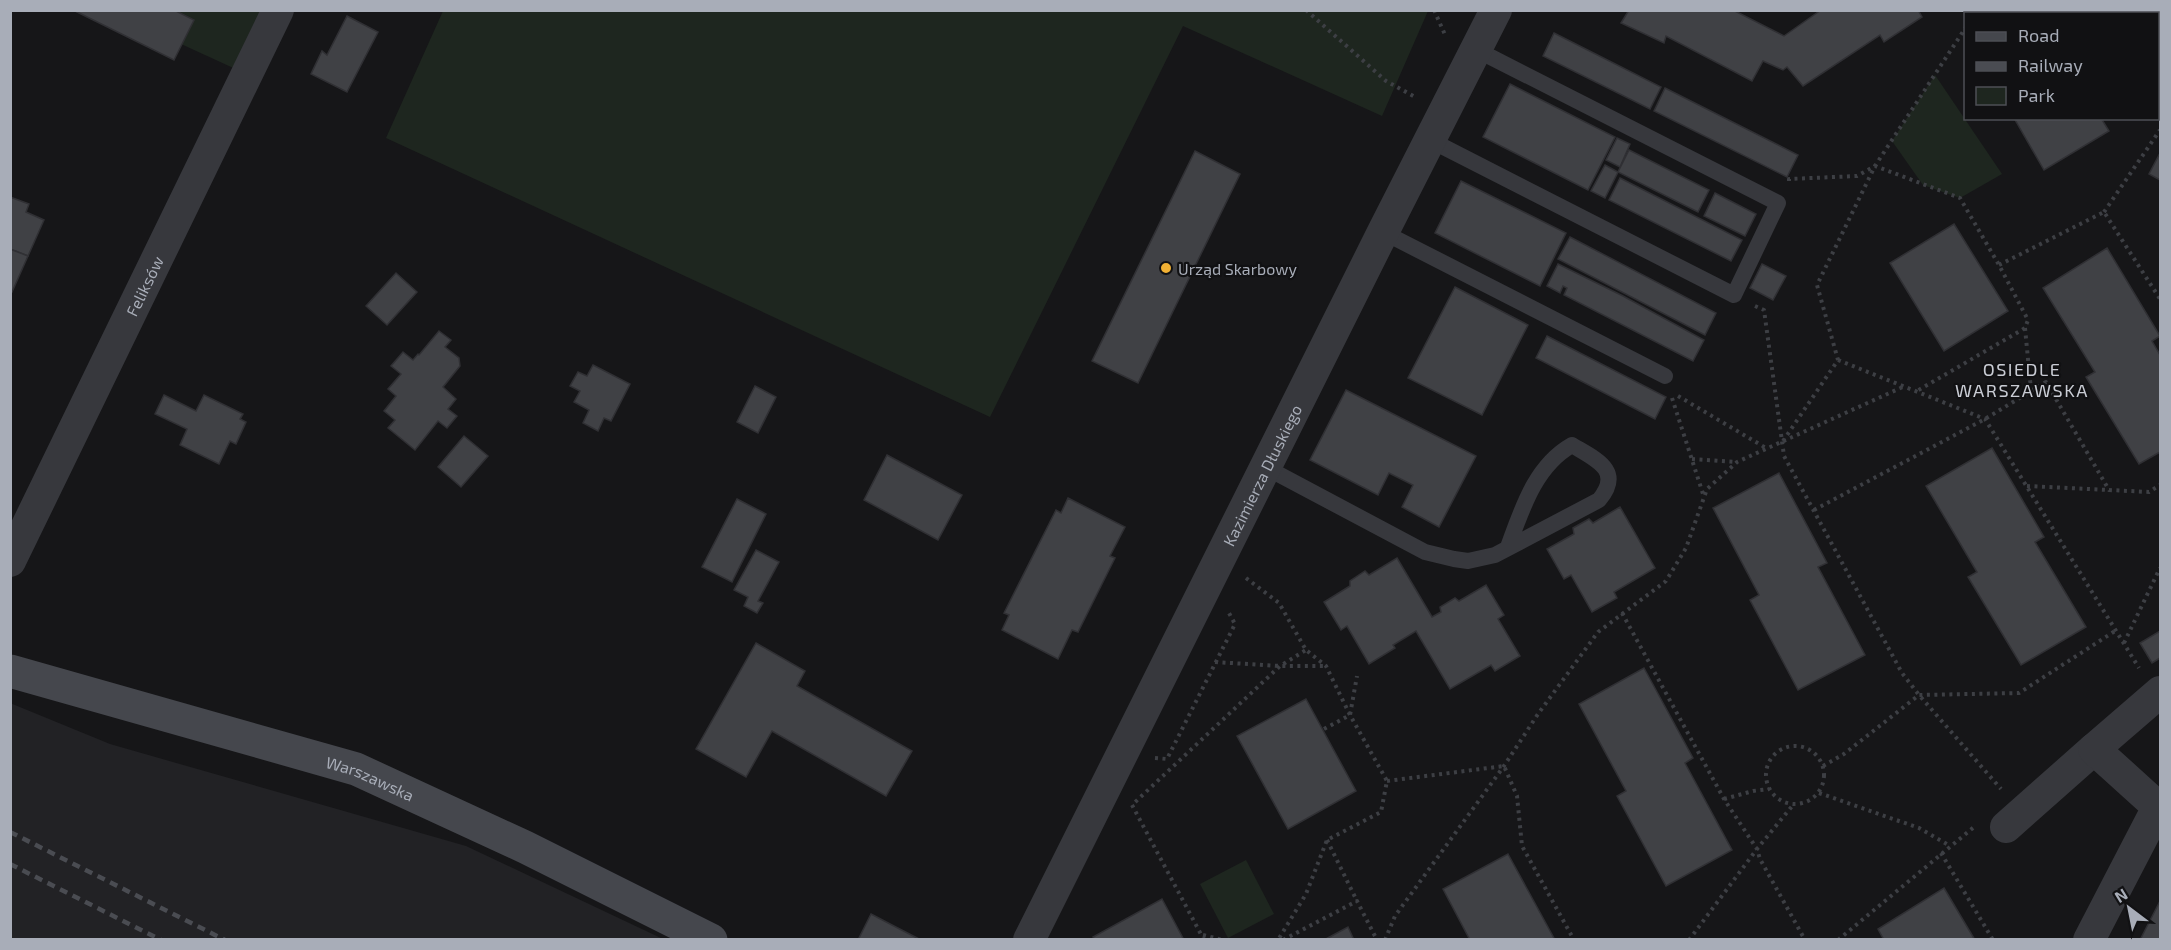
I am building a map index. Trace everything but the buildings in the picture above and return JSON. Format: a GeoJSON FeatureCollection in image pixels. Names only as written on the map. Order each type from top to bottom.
{"type":"FeatureCollection","features":[{"type":"Feature","properties":{"kind":"main road","name":"Warszawska"},"geometry":{"type":"LineString","coordinates":[[10,671],[357,769],[525,847],[711,939]]}},
{"type":"Feature","properties":{"kind":"street","name":"Feliksów"},"geometry":{"type":"LineString","coordinates":[[10,561],[278,10]]}},
{"type":"Feature","properties":{"kind":"street","name":"Kazimierza Dłuskiego"},"geometry":{"type":"LineString","coordinates":[[1029,939],[1496,10]]}},
{"type":"Feature","properties":{"kind":"street"},"geometry":{"type":"LineString","coordinates":[[2006,827],[2094,749],[2152,684]]}},
{"type":"Feature","properties":{"kind":"street"},"geometry":{"type":"LineString","coordinates":[[2089,939],[2158,807],[2094,749]]}},
{"type":"Feature","properties":{"kind":"lane"},"geometry":{"type":"LineString","coordinates":[[1437,126],[1734,295],[1778,203],[1477,50]]}},
{"type":"Feature","properties":{"kind":"lane"},"geometry":{"type":"LineString","coordinates":[[1383,232],[1665,376]]}},
{"type":"Feature","properties":{"kind":"lane"},"geometry":{"type":"LineString","coordinates":[[1265,467],[1425,552],[1468,561],[1485,558],[1508,548],[1599,500],[1606,492],[1609,482],[1608,470],[1572,444],[1558,453],[1543,468],[1524,505],[1508,548]]}},
{"type":"Feature","properties":{"kind":"path"},"geometry":{"type":"LineString","coordinates":[[1306,10],[1437,126]]}},
{"type":"Feature","properties":{"kind":"path"},"geometry":{"type":"LineString","coordinates":[[1838,360],[1817,285],[1875,166],[1964,29]]}},
{"type":"Feature","properties":{"kind":"path"},"geometry":{"type":"LineString","coordinates":[[1999,265],[2104,212],[2160,130]]}},
{"type":"Feature","properties":{"kind":"path"},"geometry":{"type":"LineString","coordinates":[[1778,203],[1790,179],[1857,176],[1875,166],[1960,198],[2028,320],[2025,328],[2031,391]]}},
{"type":"Feature","properties":{"kind":"path"},"geometry":{"type":"LineString","coordinates":[[2104,212],[2160,299]]}},
{"type":"Feature","properties":{"kind":"path"},"geometry":{"type":"LineString","coordinates":[[1734,295],[1764,310],[1784,456],[1902,673],[2002,790]]}},
{"type":"Feature","properties":{"kind":"path"},"geometry":{"type":"LineString","coordinates":[[1917,391],[2025,328]]}},
{"type":"Feature","properties":{"kind":"path"},"geometry":{"type":"LineString","coordinates":[[1838,360],[1985,419],[2115,631],[2152,684]]}},
{"type":"Feature","properties":{"kind":"path"},"geometry":{"type":"LineString","coordinates":[[1782,441],[1838,360]]}},
{"type":"Feature","properties":{"kind":"path"},"geometry":{"type":"LineString","coordinates":[[1814,510],[1985,419],[2046,382],[2109,490]]}},
{"type":"Feature","properties":{"kind":"path"},"geometry":{"type":"LineString","coordinates":[[1385,939],[1395,916],[1598,632],[1666,581],[1686,548],[1707,489],[1737,462],[1905,386]]}},
{"type":"Feature","properties":{"kind":"path"},"geometry":{"type":"LineString","coordinates":[[1705,497],[1670,391],[1766,448]]}},
{"type":"Feature","properties":{"kind":"path"},"geometry":{"type":"LineString","coordinates":[[1692,459],[1737,462]]}},
{"type":"Feature","properties":{"kind":"path"},"geometry":{"type":"LineString","coordinates":[[2026,486],[2149,492],[2160,485]]}},
{"type":"Feature","properties":{"kind":"path"},"geometry":{"type":"LineString","coordinates":[[2123,643],[2160,568]]}},
{"type":"Feature","properties":{"kind":"path"},"geometry":{"type":"LineString","coordinates":[[1245,577],[1279,603],[1306,650],[1326,666],[1387,781],[1381,812],[1327,840],[1306,894],[1278,939]]}},
{"type":"Feature","properties":{"kind":"path"},"geometry":{"type":"LineString","coordinates":[[1623,614],[1724,799],[1757,849],[1760,859],[1805,939]]}},
{"type":"Feature","properties":{"kind":"path"},"geometry":{"type":"LineString","coordinates":[[1823,766],[1844,754],[1919,695],[2019,693],[2115,631]]}},
{"type":"Feature","properties":{"kind":"path"},"geometry":{"type":"LineString","coordinates":[[1223,939],[1203,937],[1132,805],[1280,666],[1306,650]]}},
{"type":"Feature","properties":{"kind":"path"},"geometry":{"type":"LineString","coordinates":[[1215,662],[1326,666]]}},
{"type":"Feature","properties":{"kind":"path"},"geometry":{"type":"LineString","coordinates":[[1350,715],[1358,676]]}},
{"type":"Feature","properties":{"kind":"path"},"geometry":{"type":"LineString","coordinates":[[1324,729],[1350,715]]}},
{"type":"Feature","properties":{"kind":"path"},"geometry":{"type":"LineString","coordinates":[[1803,747],[1818,758],[1823,766],[1824,775],[1819,793],[1803,804],[1793,805],[1784,802],[1775,797],[1769,789],[1767,770],[1776,753],[1784,748],[1803,747]]}},
{"type":"Feature","properties":{"kind":"path"},"geometry":{"type":"LineString","coordinates":[[1387,781],[1504,766]]}},
{"type":"Feature","properties":{"kind":"path"},"geometry":{"type":"LineString","coordinates":[[1504,766],[1517,796],[1522,846],[1574,939]]}},
{"type":"Feature","properties":{"kind":"path"},"geometry":{"type":"LineString","coordinates":[[1724,799],[1769,789]]}},
{"type":"Feature","properties":{"kind":"path"},"geometry":{"type":"LineString","coordinates":[[1819,793],[1919,828],[1950,846]]}},
{"type":"Feature","properties":{"kind":"path"},"geometry":{"type":"LineString","coordinates":[[1689,939],[1793,805]]}},
{"type":"Feature","properties":{"kind":"path"},"geometry":{"type":"LineString","coordinates":[[1327,840],[1377,939]]}},
{"type":"Feature","properties":{"kind":"path"},"geometry":{"type":"LineString","coordinates":[[1838,939],[1941,854],[1994,939]]}},
{"type":"Feature","properties":{"kind":"path"},"geometry":{"type":"LineString","coordinates":[[1283,939],[1357,901]]}},
{"type":"Feature","properties":{"kind":"shaded area"},"geometry":{"type":"Polygon","coordinates":[[[10,703],[110,744],[466,846],[663,939],[11,939],[10,703]]]}},
{"type":"Feature","properties":{"kind":"green space"},"geometry":{"type":"Polygon","coordinates":[[[443,10],[1428,11],[1382,116],[1183,26],[990,417],[386,138],[443,10]]]}},
{"type":"Feature","properties":{"kind":"green space"},"geometry":{"type":"Polygon","coordinates":[[[109,11],[286,11],[253,77],[109,11]]]}},
{"type":"Feature","properties":{"kind":"green space"},"geometry":{"type":"Polygon","coordinates":[[[1935,75],[2002,174],[1960,198],[1923,185],[1892,141],[1935,75]]]}},
{"type":"Feature","properties":{"kind":"green space"},"geometry":{"type":"Polygon","coordinates":[[[1246,860],[1274,914],[1228,938],[1200,884],[1246,860]]]}},
{"type":"Feature","properties":{"kind":"railway"},"geometry":{"type":"LineString","coordinates":[[10,832],[225,940]]}},
{"type":"Feature","properties":{"kind":"railway"},"geometry":{"type":"LineString","coordinates":[[10,864],[161,940]]}},
{"type":"Feature","properties":{"kind":"place","name":"Urząd Skarbowy"},"geometry":{"type":"Point","coordinates":[1166,268]}},
{"type":"Feature","properties":{"kind":"district","name":"OSIEDLE WARSZAWSKA"},"geometry":{"type":"Point","coordinates":[2022,379]}}]}
